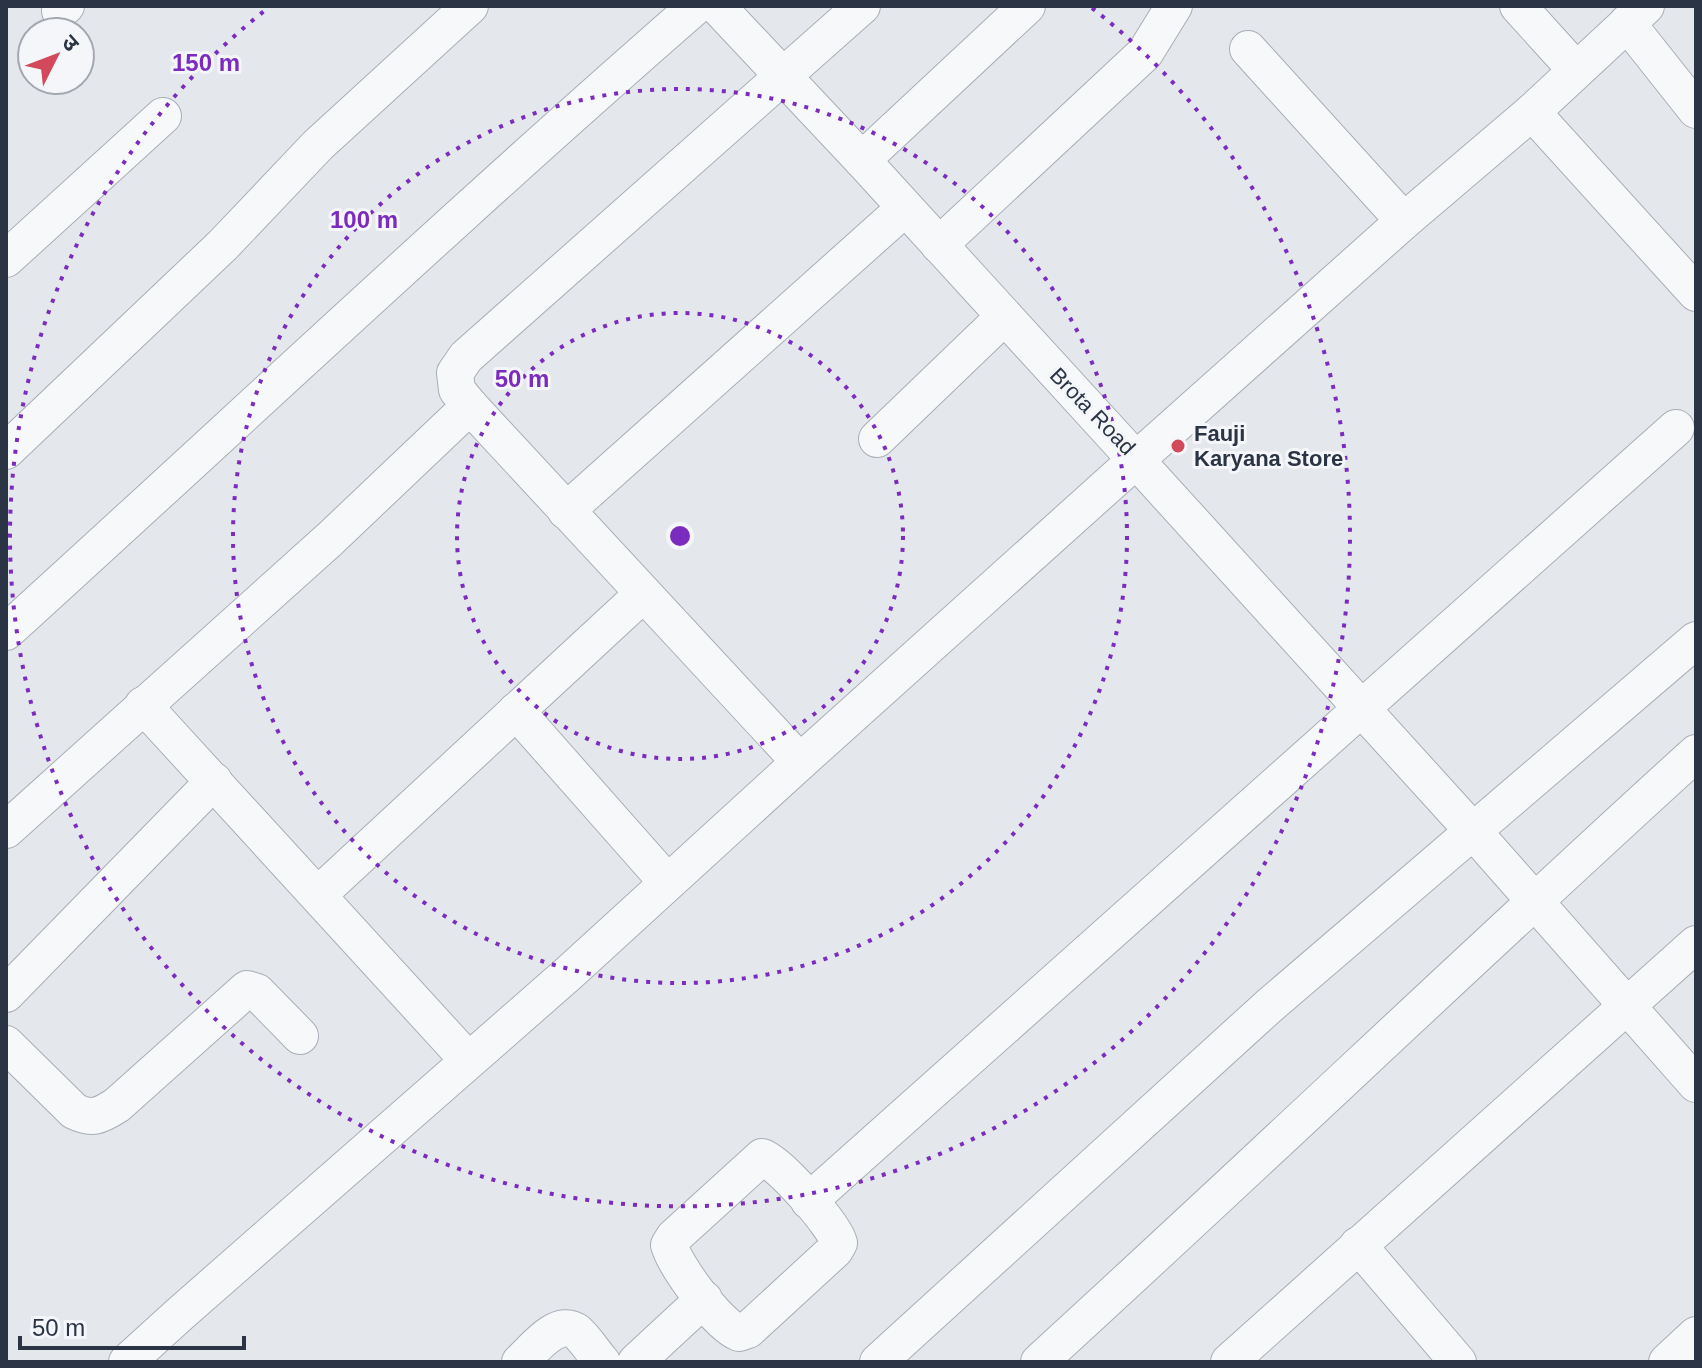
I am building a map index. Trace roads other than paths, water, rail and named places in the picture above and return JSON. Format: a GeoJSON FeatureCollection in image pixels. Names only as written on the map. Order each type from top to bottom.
{"type":"FeatureCollection","features":[{"type":"Feature","properties":{"kind":"street"},"geometry":{"type":"LineString","coordinates":[[6,451],[223,245],[318,145],[470,6]]}},
{"type":"Feature","properties":{"kind":"street"},"geometry":{"type":"LineString","coordinates":[[6,632],[525,156],[696,6]]}},
{"type":"Feature","properties":{"kind":"street","name":"Brota Road"},"geometry":{"type":"LineString","coordinates":[[717,6],[1136,460],[1404,221],[1532,112],[1637,14]]}},
{"type":"Feature","properties":{"kind":"street"},"geometry":{"type":"LineString","coordinates":[[800,762],[470,406],[457,390],[455,373],[466,357],[862,6]]}},
{"type":"Feature","properties":{"kind":"street"},"geometry":{"type":"LineString","coordinates":[[862,160],[1027,6]]}},
{"type":"Feature","properties":{"kind":"street"},"geometry":{"type":"LineString","coordinates":[[939,245],[1145,53],[1174,6]]}},
{"type":"Feature","properties":{"kind":"street"},"geometry":{"type":"LineString","coordinates":[[1518,6],[1576,70]]}},
{"type":"Feature","properties":{"kind":"street"},"geometry":{"type":"LineString","coordinates":[[1637,14],[1696,110]]}},
{"type":"Feature","properties":{"kind":"street"},"geometry":{"type":"LineString","coordinates":[[1248,49],[1404,221]]}},
{"type":"Feature","properties":{"kind":"street"},"geometry":{"type":"LineString","coordinates":[[1532,112],[1696,293]]}},
{"type":"Feature","properties":{"kind":"street"},"geometry":{"type":"LineString","coordinates":[[6,259],[163,116]]}},
{"type":"Feature","properties":{"kind":"street"},"geometry":{"type":"LineString","coordinates":[[566,511],[904,209]]}},
{"type":"Feature","properties":{"kind":"street"},"geometry":{"type":"LineString","coordinates":[[877,439],[1004,317]]}},
{"type":"Feature","properties":{"kind":"street"},"geometry":{"type":"LineString","coordinates":[[6,830],[330,539],[470,406]]}},
{"type":"Feature","properties":{"kind":"street"},"geometry":{"type":"LineString","coordinates":[[809,1201],[1676,428]]}},
{"type":"Feature","properties":{"kind":"street"},"geometry":{"type":"LineString","coordinates":[[127,1362],[569,973],[1136,460],[1472,830],[1696,1084]]}},
{"type":"Feature","properties":{"kind":"street"},"geometry":{"type":"LineString","coordinates":[[319,894],[643,594]]}},
{"type":"Feature","properties":{"kind":"street"},"geometry":{"type":"LineString","coordinates":[[878,1362],[1269,1006],[1696,640]]}},
{"type":"Feature","properties":{"kind":"street"},"geometry":{"type":"LineString","coordinates":[[143,705],[468,1060]]}},
{"type":"Feature","properties":{"kind":"street"},"geometry":{"type":"LineString","coordinates":[[516,711],[667,882]]}},
{"type":"Feature","properties":{"kind":"street"},"geometry":{"type":"LineString","coordinates":[[1039,1362],[1696,753]]}},
{"type":"Feature","properties":{"kind":"street"},"geometry":{"type":"LineString","coordinates":[[6,994],[214,781]]}},
{"type":"Feature","properties":{"kind":"street"},"geometry":{"type":"LineString","coordinates":[[1248,1356],[1358,1245],[1696,944]]}},
{"type":"Feature","properties":{"kind":"street"},"geometry":{"type":"LineString","coordinates":[[6,1044],[74,1111],[88,1118],[102,1115],[117,1105],[247,989],[257,992],[300,1036]]}},
{"type":"Feature","properties":{"kind":"street"},"geometry":{"type":"LineString","coordinates":[[762,1157],[772,1161],[809,1201],[837,1235],[839,1243],[835,1250],[748,1330],[739,1333],[731,1330],[704,1299],[673,1256],[669,1245],[762,1157]]}},
{"type":"Feature","properties":{"kind":"street"},"geometry":{"type":"LineString","coordinates":[[1358,1245],[1458,1362]]}},
{"type":"Feature","properties":{"kind":"street"},"geometry":{"type":"LineString","coordinates":[[636,1362],[704,1299]]}},
{"type":"Feature","properties":{"kind":"street"},"geometry":{"type":"LineString","coordinates":[[520,1362],[557,1329],[565,1327],[576,1331],[602,1362]]}},
{"type":"Feature","properties":{"kind":"street"},"geometry":{"type":"LineString","coordinates":[[1667,1362],[1696,1335]]}},
{"type":"Feature","properties":{"kind":"place","name":"Fauji Karyana Store"},"geometry":{"type":"Point","coordinates":[1178,446]}}]}
